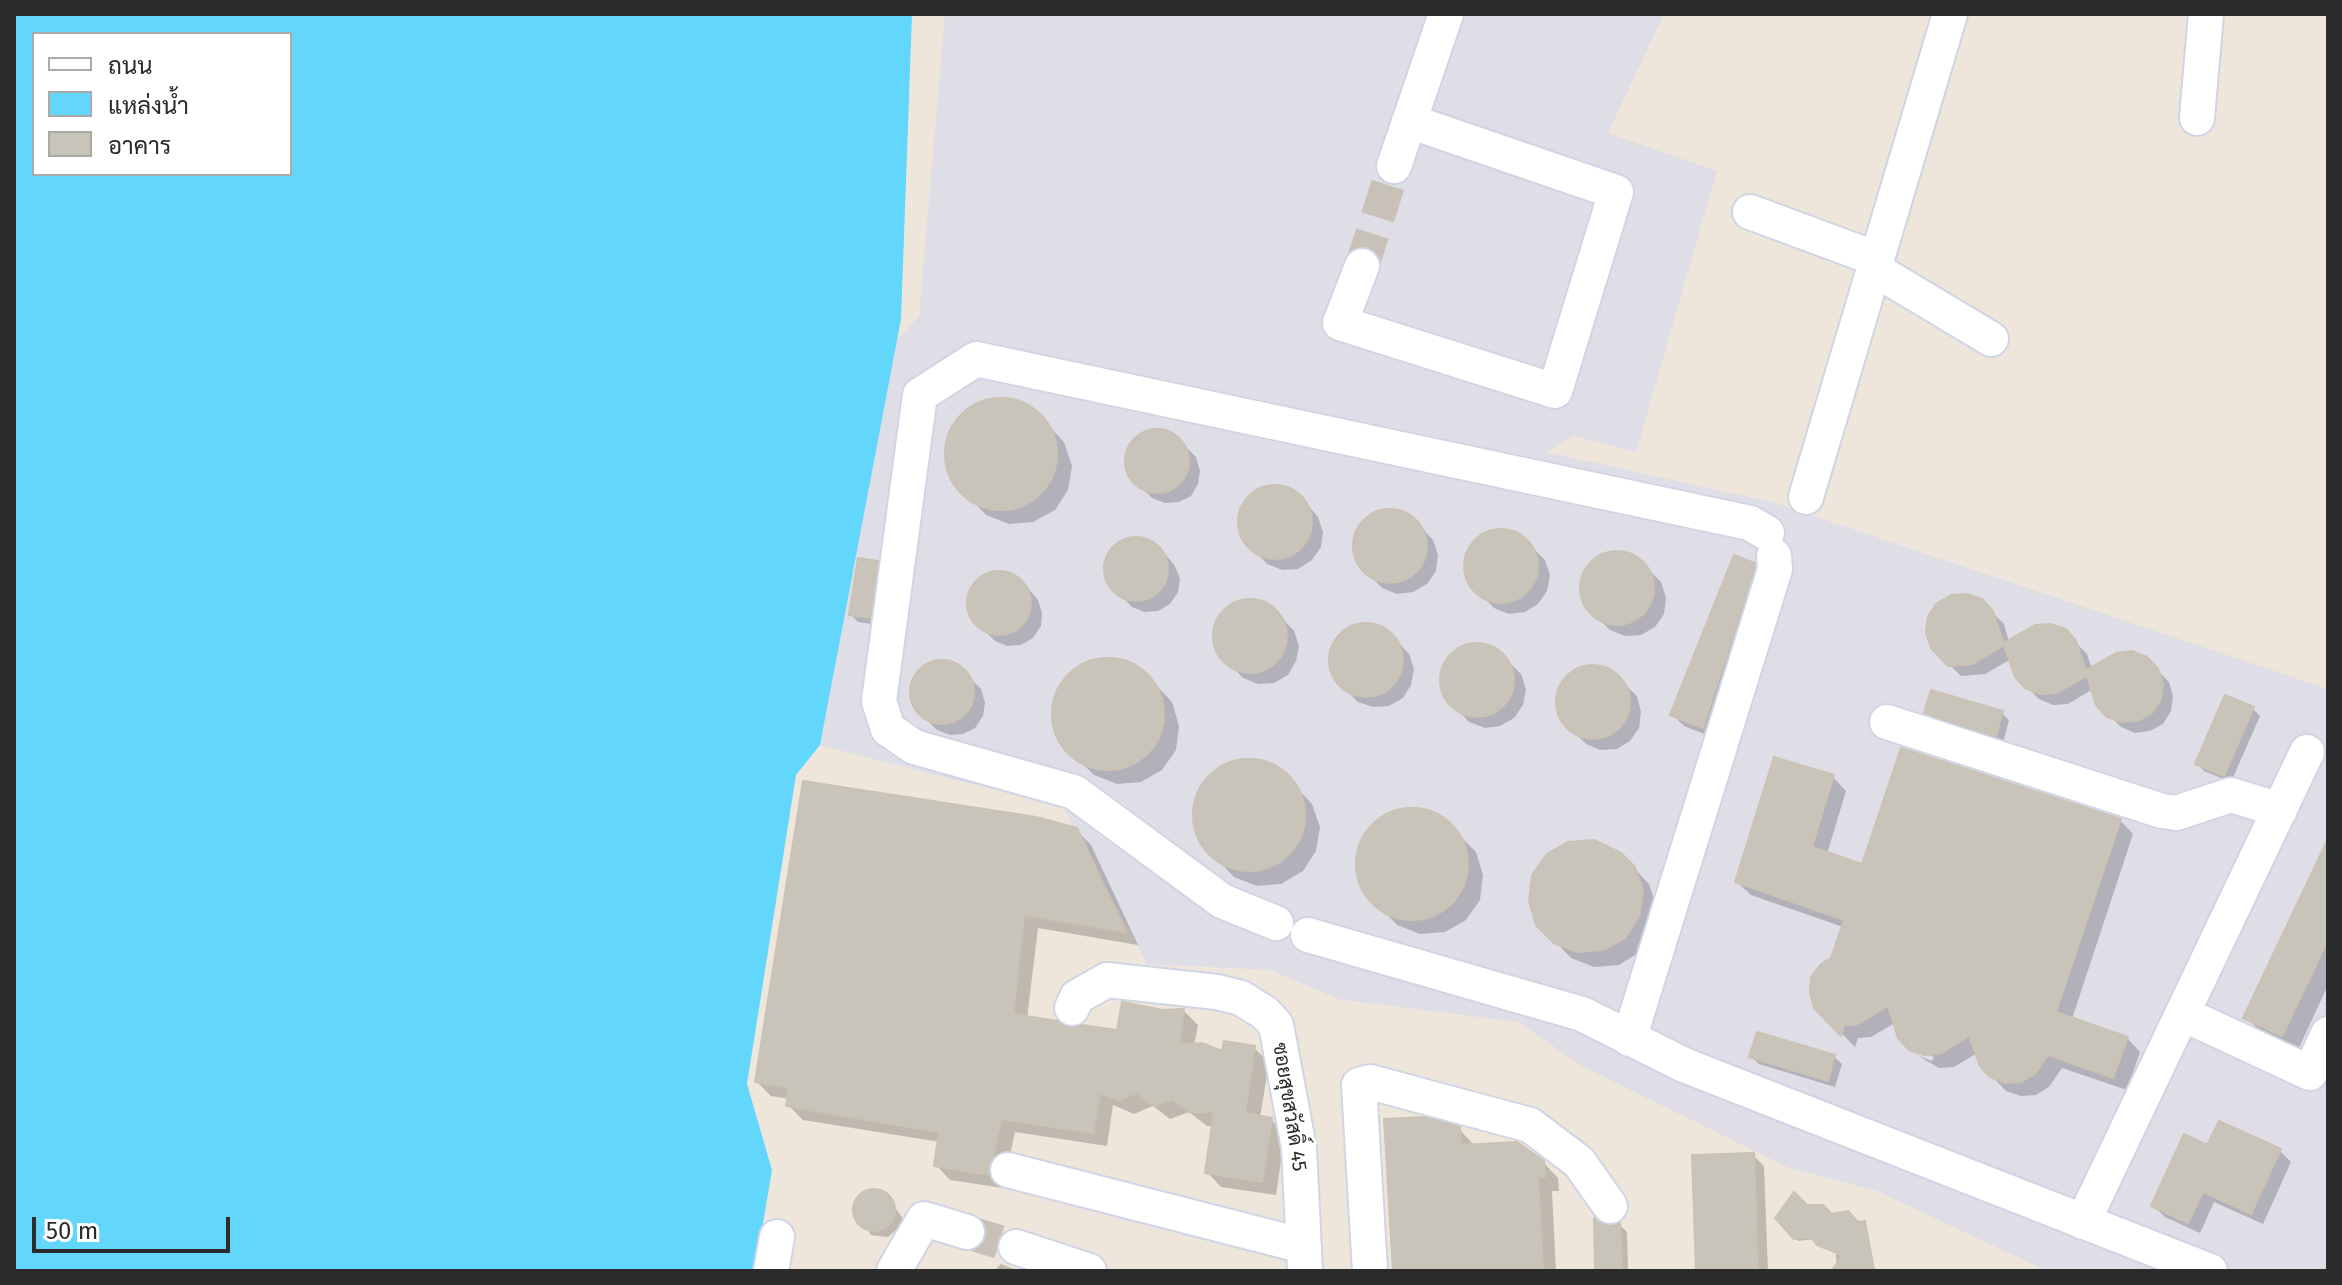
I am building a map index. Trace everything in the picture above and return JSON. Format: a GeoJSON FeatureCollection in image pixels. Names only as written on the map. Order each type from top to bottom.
{"type":"FeatureCollection","features":[{"type":"Feature","properties":{"kind":"street"},"geometry":{"type":"LineString","coordinates":[[1806,497],[1950,14]]}},
{"type":"Feature","properties":{"kind":"street"},"geometry":{"type":"LineString","coordinates":[[2197,118],[2206,14]]}},
{"type":"Feature","properties":{"kind":"street"},"geometry":{"type":"LineString","coordinates":[[1394,166],[1409,121],[1435,17]]}},
{"type":"Feature","properties":{"kind":"street"},"geometry":{"type":"LineString","coordinates":[[1362,266],[1340,323],[1555,391],[1616,192],[1409,121]]}},
{"type":"Feature","properties":{"kind":"street"},"geometry":{"type":"LineString","coordinates":[[1750,212],[1875,264],[1991,339]]}},
{"type":"Feature","properties":{"kind":"street"},"geometry":{"type":"LineString","coordinates":[[1276,923],[1222,901],[1074,792],[914,747],[888,729],[879,701],[920,395],[976,359],[1735,519],[1750,523],[1771,544],[1775,569],[1629,1039]]}},
{"type":"Feature","properties":{"kind":"street"},"geometry":{"type":"LineString","coordinates":[[1887,722],[2162,811],[2176,813],[2231,795],[2280,810]]}},
{"type":"Feature","properties":{"kind":"street"},"geometry":{"type":"LineString","coordinates":[[2083,1222],[2307,752]]}},
{"type":"Feature","properties":{"kind":"street"},"geometry":{"type":"LineString","coordinates":[[1308,935],[1582,1014],[1684,1065],[2210,1271]]}},
{"type":"Feature","properties":{"kind":"street","name":"ซอยสุขสวัสดิ์ 45"},"geometry":{"type":"LineString","coordinates":[[1072,1008],[1077,997],[1089,987],[1107,980],[1217,992],[1241,998],[1265,1013],[1276,1025],[1294,1120],[1304,1258]]}},
{"type":"Feature","properties":{"kind":"street"},"geometry":{"type":"LineString","coordinates":[[2183,1014],[2310,1073],[2328,1034]]}},
{"type":"Feature","properties":{"kind":"street"},"geometry":{"type":"LineString","coordinates":[[1370,1271],[1359,1085],[1370,1082],[1530,1125],[1579,1162],[1610,1206]]}},
{"type":"Feature","properties":{"kind":"street"},"geometry":{"type":"LineString","coordinates":[[1008,1170],[1304,1258]]}},
{"type":"Feature","properties":{"kind":"street"},"geometry":{"type":"LineString","coordinates":[[894,1271],[924,1219],[967,1232]]}},
{"type":"Feature","properties":{"kind":"street"},"geometry":{"type":"LineString","coordinates":[[1016,1247],[1089,1271]]}},
{"type":"Feature","properties":{"kind":"shaded area"},"geometry":{"type":"Polygon","coordinates":[[[945,14],[1664,14],[1608,133],[1717,171],[1636,452],[1574,436],[1546,452],[1772,502],[2328,689],[2328,1271],[2047,1271],[1877,1191],[1787,1167],[1582,1066],[1518,1022],[1338,999],[1271,970],[1147,964],[1060,802],[963,782],[820,745],[896,341],[919,316],[945,14]]]}},
{"type":"Feature","properties":{"kind":"water"},"geometry":{"type":"Polygon","coordinates":[[[14,14],[912,14],[901,319],[820,745],[796,775],[747,1084],[772,1170],[755,1271],[14,1271],[14,14]]]}},
{"type":"Feature","properties":{"kind":"building"},"geometry":{"type":"Polygon","coordinates":[[[1001,398],[1022,402],[1041,414],[1053,433],[1057,454],[1053,475],[1041,494],[1022,506],[1001,510],[980,506],[961,494],[949,475],[945,454],[949,433],[961,414],[980,402],[1001,398]]]}},
{"type":"Feature","properties":{"kind":"building"},"geometry":{"type":"Polygon","coordinates":[[[1151,429],[1163,429],[1180,438],[1187,449],[1187,473],[1180,484],[1163,493],[1151,493],[1139,488],[1130,479],[1125,467],[1125,455],[1130,443],[1139,434],[1151,429]]]}},
{"type":"Feature","properties":{"kind":"building"},"geometry":{"type":"Polygon","coordinates":[[[1268,485],[1282,485],[1296,491],[1306,501],[1312,522],[1306,543],[1296,553],[1282,559],[1268,559],[1254,553],[1244,543],[1238,529],[1238,515],[1244,501],[1254,491],[1268,485]]]}},
{"type":"Feature","properties":{"kind":"building"},"geometry":{"type":"Polygon","coordinates":[[[1383,509],[1397,509],[1411,515],[1421,525],[1427,546],[1421,567],[1411,577],[1397,583],[1383,583],[1369,577],[1359,567],[1353,553],[1353,539],[1359,525],[1369,515],[1383,509]]]}},
{"type":"Feature","properties":{"kind":"building"},"geometry":{"type":"Polygon","coordinates":[[[1494,529],[1508,529],[1522,535],[1532,545],[1538,566],[1532,587],[1522,597],[1508,603],[1494,603],[1480,597],[1470,587],[1464,573],[1464,559],[1470,545],[1480,535],[1494,529]]]}},
{"type":"Feature","properties":{"kind":"building"},"geometry":{"type":"Polygon","coordinates":[[[1130,537],[1142,537],[1159,546],[1166,557],[1166,581],[1159,592],[1142,601],[1130,601],[1118,596],[1109,587],[1104,575],[1104,563],[1109,551],[1118,542],[1130,537]]]}},
{"type":"Feature","properties":{"kind":"building"},"geometry":{"type":"Polygon","coordinates":[[[1610,551],[1624,551],[1638,557],[1648,567],[1654,588],[1652,602],[1638,619],[1624,625],[1610,625],[1596,619],[1586,609],[1580,595],[1580,581],[1586,567],[1596,557],[1610,551]]]}},
{"type":"Feature","properties":{"kind":"building"},"geometry":{"type":"Polygon","coordinates":[[[1734,555],[1754,563],[1755,567],[1703,728],[1670,715],[1734,555]]]}},
{"type":"Feature","properties":{"kind":"building"},"geometry":{"type":"Polygon","coordinates":[[[858,558],[878,561],[870,618],[849,615],[858,558]]]}},
{"type":"Feature","properties":{"kind":"building"},"geometry":{"type":"Polygon","coordinates":[[[993,571],[1005,571],[1022,580],[1029,591],[1029,615],[1022,626],[1005,635],[993,635],[981,630],[972,621],[967,609],[967,597],[972,585],[981,576],[993,571]]]}},
{"type":"Feature","properties":{"kind":"building"},"geometry":{"type":"Polygon","coordinates":[[[1967,594],[1982,599],[1993,611],[2004,645],[1973,664],[1948,666],[1931,648],[1926,632],[1928,616],[1937,603],[1951,595],[1967,594]]]}},
{"type":"Feature","properties":{"kind":"building"},"geometry":{"type":"Polygon","coordinates":[[[1243,599],[1257,599],[1271,605],[1281,615],[1287,636],[1281,657],[1271,667],[1257,673],[1243,673],[1229,667],[1219,657],[1213,643],[1213,629],[1219,615],[1229,605],[1243,599]]]}},
{"type":"Feature","properties":{"kind":"building"},"geometry":{"type":"Polygon","coordinates":[[[1359,623],[1373,623],[1387,629],[1397,639],[1403,660],[1397,681],[1387,691],[1373,697],[1359,697],[1345,691],[1335,681],[1329,667],[1329,653],[1335,639],[1345,629],[1359,623]]]}},
{"type":"Feature","properties":{"kind":"building"},"geometry":{"type":"Polygon","coordinates":[[[2050,624],[2066,629],[2076,641],[2086,670],[2116,653],[2132,651],[2147,657],[2158,669],[2163,684],[2161,699],[2152,713],[2138,721],[2122,722],[2107,717],[2096,705],[2087,676],[2056,693],[2041,694],[2025,688],[2015,677],[2003,643],[2035,625],[2050,624]]]}},
{"type":"Feature","properties":{"kind":"building"},"geometry":{"type":"Polygon","coordinates":[[[1470,643],[1484,643],[1498,649],[1508,659],[1514,680],[1512,694],[1498,711],[1484,717],[1470,717],[1456,711],[1446,701],[1440,687],[1440,673],[1446,659],[1456,649],[1470,643]]]}},
{"type":"Feature","properties":{"kind":"building"},"geometry":{"type":"Polygon","coordinates":[[[1108,658],[1129,662],[1148,674],[1160,693],[1164,714],[1160,735],[1148,754],[1129,766],[1108,770],[1087,766],[1068,754],[1056,735],[1052,714],[1056,693],[1068,674],[1087,662],[1108,658]]]}},
{"type":"Feature","properties":{"kind":"building"},"geometry":{"type":"Polygon","coordinates":[[[936,660],[948,660],[965,669],[972,680],[972,704],[965,715],[948,724],[936,724],[924,719],[915,710],[910,698],[910,686],[915,674],[924,665],[936,660]]]}},
{"type":"Feature","properties":{"kind":"building"},"geometry":{"type":"Polygon","coordinates":[[[1586,665],[1600,665],[1614,671],[1624,681],[1630,702],[1624,723],[1614,733],[1600,739],[1586,739],[1572,733],[1562,723],[1556,709],[1556,695],[1562,681],[1572,671],[1586,665]]]}},
{"type":"Feature","properties":{"kind":"building"},"geometry":{"type":"Polygon","coordinates":[[[1931,690],[2003,711],[1996,736],[1924,713],[1931,690]]]}},
{"type":"Feature","properties":{"kind":"building"},"geometry":{"type":"Polygon","coordinates":[[[2225,695],[2254,707],[2224,776],[2195,764],[2225,695]]]}},
{"type":"Feature","properties":{"kind":"building"},"geometry":{"type":"Polygon","coordinates":[[[1901,748],[2121,819],[2056,1012],[2128,1037],[2113,1078],[2048,1055],[2035,1074],[2021,1082],[2006,1083],[1990,1077],[1980,1066],[1969,1036],[1940,1054],[1924,1055],[1909,1050],[1898,1038],[1888,1006],[1856,1025],[1844,1025],[1841,1036],[1814,1008],[1810,993],[1811,977],[1821,964],[1831,958],[1844,920],[1735,882],[1774,757],[1834,775],[1812,847],[1862,864],[1901,748]]]}},
{"type":"Feature","properties":{"kind":"building"},"geometry":{"type":"Polygon","coordinates":[[[1249,759],[1270,763],[1289,775],[1301,794],[1305,815],[1301,836],[1289,855],[1270,867],[1249,871],[1228,867],[1209,855],[1197,836],[1193,815],[1197,794],[1209,775],[1228,763],[1249,759]]]}},
{"type":"Feature","properties":{"kind":"building"},"geometry":{"type":"Polygon","coordinates":[[[803,781],[1036,817],[1077,828],[1126,932],[1024,915],[1013,1014],[1058,1021],[1073,1028],[1082,1025],[1117,1030],[1122,1002],[1163,1010],[1184,1009],[1179,1045],[1202,1043],[1222,1051],[1224,1041],[1255,1046],[1245,1113],[1272,1118],[1262,1182],[1205,1173],[1214,1111],[1190,1113],[1173,1099],[1154,1106],[1137,1093],[1119,1100],[1100,1093],[1093,1133],[1001,1119],[989,1175],[934,1166],[939,1132],[786,1106],[789,1088],[755,1082],[803,781]]]}},
{"type":"Feature","properties":{"kind":"building"},"geometry":{"type":"Polygon","coordinates":[[[1412,808],[1433,812],[1452,824],[1464,843],[1468,864],[1464,885],[1452,904],[1433,916],[1412,920],[1391,916],[1372,904],[1360,885],[1356,864],[1360,843],[1372,824],[1391,812],[1412,808]]]}},
{"type":"Feature","properties":{"kind":"building"},"geometry":{"type":"Polygon","coordinates":[[[2328,839],[2328,940],[2282,1036],[2243,1018],[2328,839]]]}},
{"type":"Feature","properties":{"kind":"building"},"geometry":{"type":"Polygon","coordinates":[[[1594,840],[1621,853],[1635,867],[1643,891],[1639,916],[1625,938],[1603,950],[1577,952],[1554,943],[1536,925],[1529,901],[1532,875],[1547,854],[1568,842],[1594,840]]]}},
{"type":"Feature","properties":{"kind":"building"},"geometry":{"type":"Polygon","coordinates":[[[1757,1032],[1835,1055],[1828,1081],[1749,1057],[1757,1032]]]}},
{"type":"Feature","properties":{"kind":"building"},"geometry":{"type":"Polygon","coordinates":[[[1424,1117],[1460,1127],[1461,1145],[1517,1142],[1544,1161],[1545,1177],[1538,1177],[1543,1271],[1393,1271],[1384,1119],[1424,1117]]]}},
{"type":"Feature","properties":{"kind":"building"},"geometry":{"type":"Polygon","coordinates":[[[2219,1121],[2281,1149],[2251,1214],[2203,1192],[2188,1223],[2151,1206],[2184,1134],[2207,1145],[2219,1121]]]}},
{"type":"Feature","properties":{"kind":"building"},"geometry":{"type":"Polygon","coordinates":[[[1754,1153],[1758,1271],[1696,1271],[1692,1155],[1754,1153]]]}},
{"type":"Feature","properties":{"kind":"building"},"geometry":{"type":"Polygon","coordinates":[[[874,1189],[889,1195],[895,1210],[889,1225],[874,1231],[859,1225],[853,1210],[859,1195],[874,1189]]]}},
{"type":"Feature","properties":{"kind":"building"},"geometry":{"type":"Polygon","coordinates":[[[1794,1192],[1807,1205],[1823,1205],[1832,1214],[1848,1211],[1858,1222],[1865,1221],[1874,1271],[1832,1271],[1842,1255],[1817,1245],[1811,1237],[1794,1239],[1775,1218],[1794,1192]]]}},
{"type":"Feature","properties":{"kind":"building"},"geometry":{"type":"Polygon","coordinates":[[[1594,1218],[1611,1226],[1620,1223],[1622,1268],[1595,1269],[1594,1218]]]}},
{"type":"Feature","properties":{"kind":"tunnel"},"geometry":{"type":"LineString","coordinates":[[1362,266],[1394,166]]}},
{"type":"Feature","properties":{"kind":"tunnel"},"geometry":{"type":"LineString","coordinates":[[967,1232],[1016,1247]]}}]}
